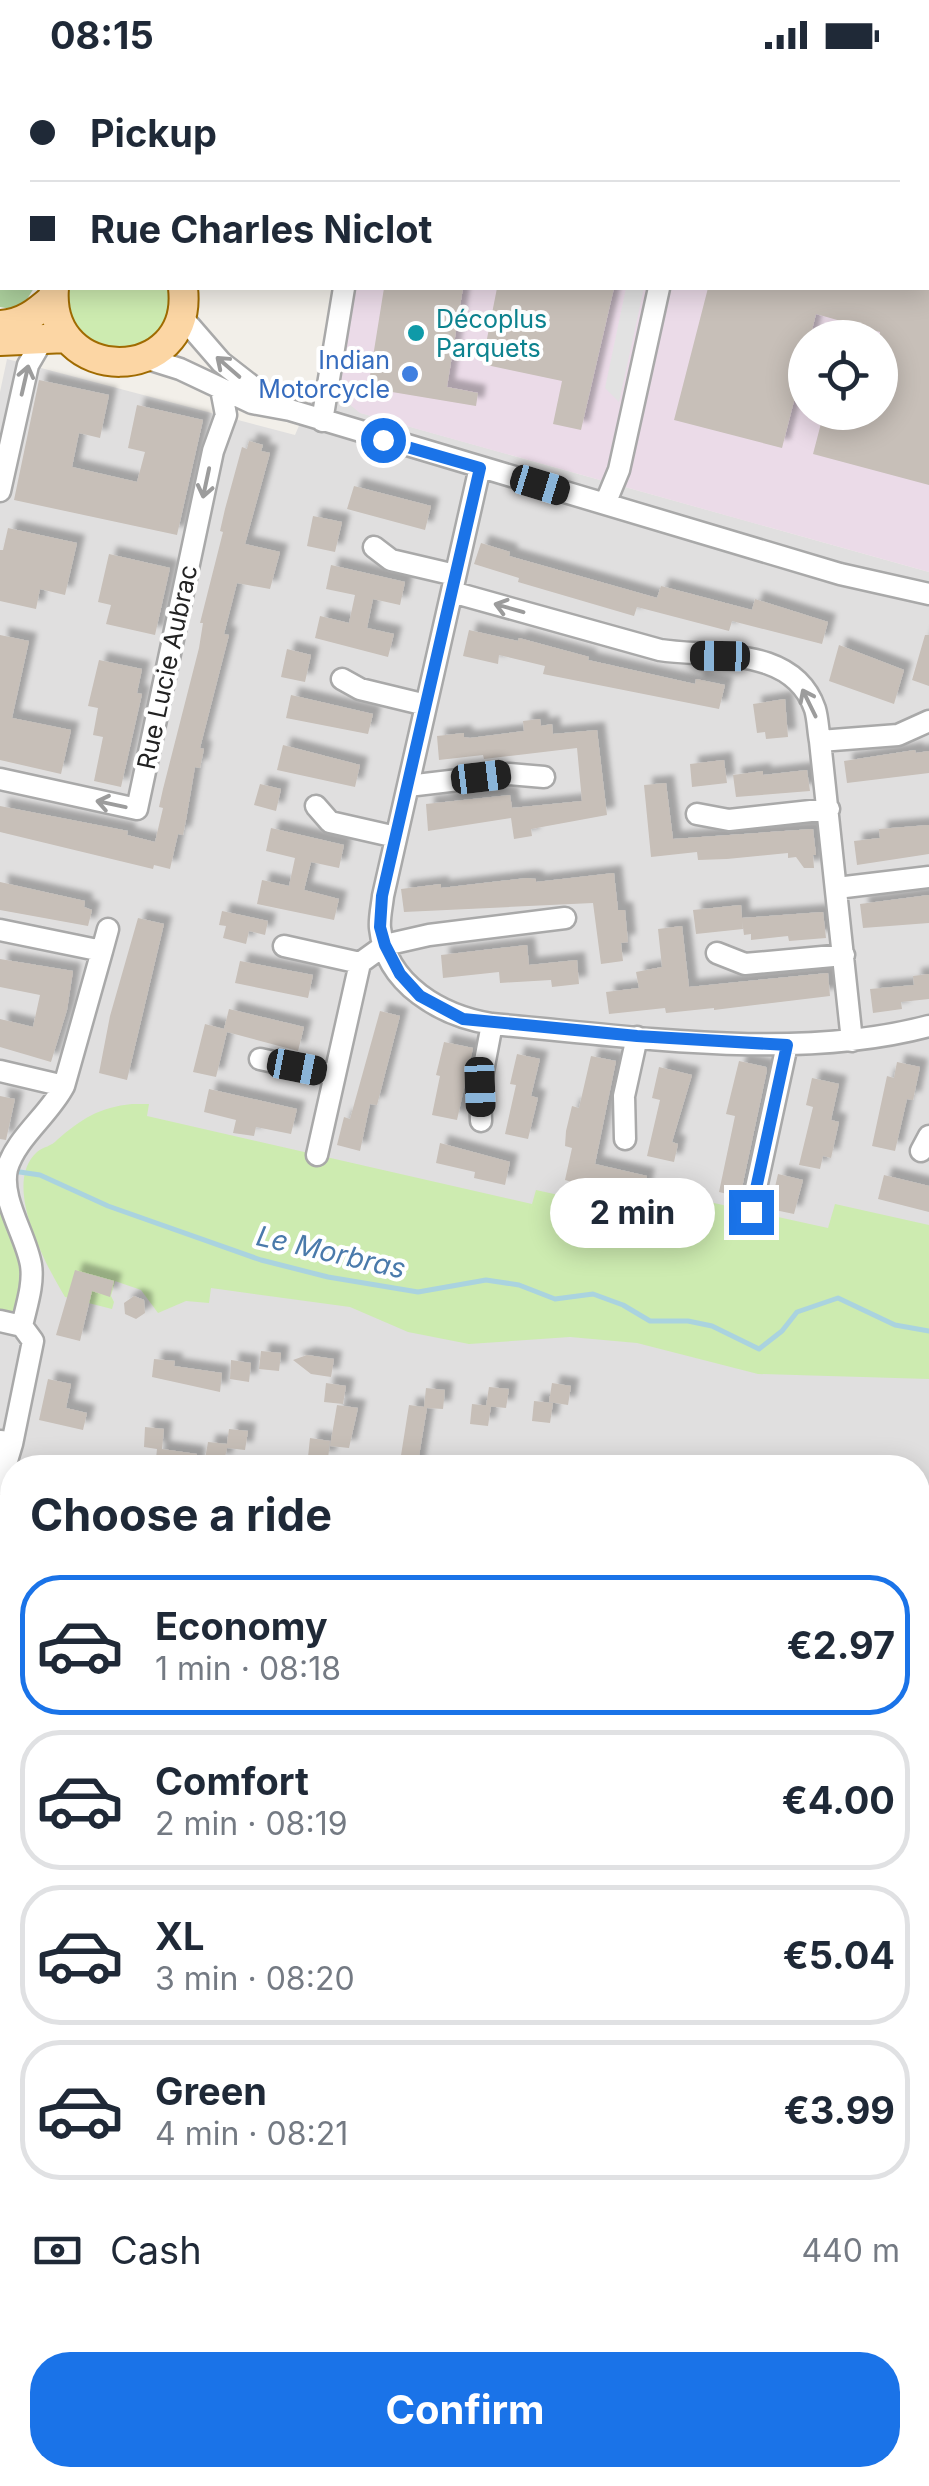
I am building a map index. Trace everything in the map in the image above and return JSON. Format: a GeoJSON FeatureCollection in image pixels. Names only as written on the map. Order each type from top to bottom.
{"type":"FeatureCollection","features":[{"type":"Feature","properties":{"kind":"main road"},"geometry":{"type":"LineString","coordinates":[[0,341],[55,339],[94,358],[128,362],[145,358],[168,340],[182,317],[183,290]]}},
{"type":"Feature","properties":{"kind":"main road"},"geometry":{"type":"LineString","coordinates":[[0,326],[31,317],[54,293]]}},
{"type":"Feature","properties":{"kind":"main road"},"geometry":{"type":"LineString","coordinates":[[54,293],[55,339]]}},
{"type":"Feature","properties":{"kind":"street"},"geometry":{"type":"LineString","coordinates":[[322,421],[344,290]]}},
{"type":"Feature","properties":{"kind":"street"},"geometry":{"type":"LineString","coordinates":[[605,504],[619,470],[659,290]]}},
{"type":"Feature","properties":{"kind":"street"},"geometry":{"type":"LineString","coordinates":[[182,317],[221,362],[281,408]]}},
{"type":"Feature","properties":{"kind":"street"},"geometry":{"type":"LineString","coordinates":[[0,491],[28,365],[55,339]]}},
{"type":"Feature","properties":{"kind":"street"},"geometry":{"type":"LineString","coordinates":[[145,358],[180,369],[252,403],[281,408],[840,574],[929,594]]}},
{"type":"Feature","properties":{"kind":"street","name":"Rue Lucie Aubrac"},"geometry":{"type":"LineString","coordinates":[[0,779],[137,810],[213,451],[226,417],[221,389]]}},
{"type":"Feature","properties":{"kind":"street"},"geometry":{"type":"LineString","coordinates":[[480,468],[382,896],[380,927],[400,974],[420,996],[463,1019],[492,1024],[787,1045],[852,1041],[929,1026]]}},
{"type":"Feature","properties":{"kind":"street"},"geometry":{"type":"LineString","coordinates":[[374,547],[391,560],[454,584],[660,650],[746,657],[772,664],[792,678],[815,708],[852,1041]]}},
{"type":"Feature","properties":{"kind":"street"},"geometry":{"type":"LineString","coordinates":[[342,679],[360,690],[426,705]]}},
{"type":"Feature","properties":{"kind":"street"},"geometry":{"type":"LineString","coordinates":[[820,740],[898,735],[929,721]]}},
{"type":"Feature","properties":{"kind":"street"},"geometry":{"type":"LineString","coordinates":[[408,786],[509,774],[544,777]]}},
{"type":"Feature","properties":{"kind":"street"},"geometry":{"type":"LineString","coordinates":[[316,806],[330,822],[396,837]]}},
{"type":"Feature","properties":{"kind":"street"},"geometry":{"type":"LineString","coordinates":[[696,814],[729,820],[829,809]]}},
{"type":"Feature","properties":{"kind":"street"},"geometry":{"type":"LineString","coordinates":[[837,888],[929,876]]}},
{"type":"Feature","properties":{"kind":"street"},"geometry":{"type":"LineString","coordinates":[[317,1155],[360,962],[385,945],[429,935],[565,918]]}},
{"type":"Feature","properties":{"kind":"street"},"geometry":{"type":"LineString","coordinates":[[0,930],[102,951]]}},
{"type":"Feature","properties":{"kind":"street"},"geometry":{"type":"LineString","coordinates":[[6,1442],[33,1345],[22,1326],[32,1280],[31,1264],[5,1188],[6,1172],[12,1157],[64,1086],[108,930]]}},
{"type":"Feature","properties":{"kind":"street"},"geometry":{"type":"LineString","coordinates":[[284,946],[360,962]]}},
{"type":"Feature","properties":{"kind":"street"},"geometry":{"type":"LineString","coordinates":[[717,953],[745,964],[844,955]]}},
{"type":"Feature","properties":{"kind":"street"},"geometry":{"type":"LineString","coordinates":[[481,1120],[480,1087],[492,1024]]}},
{"type":"Feature","properties":{"kind":"street"},"geometry":{"type":"LineString","coordinates":[[626,1139],[624,1096],[637,1036]]}},
{"type":"Feature","properties":{"kind":"street"},"geometry":{"type":"LineString","coordinates":[[751,1212],[787,1045]]}},
{"type":"Feature","properties":{"kind":"street"},"geometry":{"type":"LineString","coordinates":[[260,1059],[334,1074]]}},
{"type":"Feature","properties":{"kind":"street"},"geometry":{"type":"LineString","coordinates":[[0,1071],[64,1086]]}},
{"type":"Feature","properties":{"kind":"street"},"geometry":{"type":"LineString","coordinates":[[0,1321],[22,1326]]}},
{"type":"Feature","properties":{"kind":"shaded area"},"geometry":{"type":"Polygon","coordinates":[[[334,290],[929,290],[929,572],[360,413],[319,379],[334,290]]]}},
{"type":"Feature","properties":{"kind":"shaded area"},"geometry":{"type":"Polygon","coordinates":[[[626,290],[644,290],[619,402],[605,388],[626,290]]]}},
{"type":"Feature","properties":{"kind":"shaded area"},"geometry":{"type":"Polygon","coordinates":[[[7,359],[295,435],[319,379],[361,413],[929,572],[929,1455],[0,1455],[0,392],[7,359]]]}},
{"type":"Feature","properties":{"kind":"green space"},"geometry":{"type":"Polygon","coordinates":[[[0,290],[33,290],[24,304],[11,309],[0,307],[0,290]]]}},
{"type":"Feature","properties":{"kind":"green space"},"geometry":{"type":"Polygon","coordinates":[[[66,290],[171,290],[171,312],[163,328],[135,349],[100,348],[72,326],[66,290]]]}},
{"type":"Feature","properties":{"kind":"green space"},"geometry":{"type":"Polygon","coordinates":[[[149,1104],[147,1116],[532,1204],[536,1190],[676,1221],[682,1196],[828,1228],[835,1204],[929,1225],[929,1379],[758,1374],[637,1343],[570,1337],[469,1344],[408,1332],[350,1307],[211,1288],[209,1303],[186,1301],[158,1313],[141,1290],[115,1281],[112,1309],[65,1297],[30,1225],[25,1204],[27,1166],[37,1152],[83,1120],[110,1108],[149,1104]]]}},
{"type":"Feature","properties":{"kind":"green space"},"geometry":{"type":"Polygon","coordinates":[[[0,1197],[21,1258],[18,1309],[9,1312],[0,1310],[0,1197]]]}},
{"type":"Feature","properties":{"kind":"building"},"geometry":{"type":"Polygon","coordinates":[[[384,290],[463,290],[447,387],[478,393],[476,406],[368,388],[384,290]]]}},
{"type":"Feature","properties":{"kind":"building"},"geometry":{"type":"Polygon","coordinates":[[[497,290],[614,290],[581,430],[553,424],[562,381],[482,364],[497,290]]]}},
{"type":"Feature","properties":{"kind":"building"},"geometry":{"type":"Polygon","coordinates":[[[707,290],[929,290],[929,485],[813,454],[819,430],[898,430],[898,320],[837,320],[816,314],[814,320],[788,320],[788,425],[782,448],[674,420],[707,290]]]}},
{"type":"Feature","properties":{"kind":"building"},"geometry":{"type":"Polygon","coordinates":[[[39,380],[109,395],[100,438],[79,433],[72,467],[137,482],[145,452],[128,448],[137,405],[203,420],[177,535],[14,500],[39,380]]]}},
{"type":"Feature","properties":{"kind":"building"},"geometry":{"type":"Polygon","coordinates":[[[249,441],[263,445],[261,451],[270,453],[245,544],[280,552],[270,589],[237,583],[224,634],[229,635],[200,748],[204,749],[200,768],[195,767],[183,835],[178,834],[170,869],[154,865],[153,869],[0,832],[0,806],[128,831],[127,835],[155,842],[163,808],[159,807],[199,648],[200,623],[225,509],[242,447],[247,449],[249,441]]]}},
{"type":"Feature","properties":{"kind":"building"},"geometry":{"type":"Polygon","coordinates":[[[354,486],[431,506],[425,530],[347,509],[354,486]]]}},
{"type":"Feature","properties":{"kind":"building"},"geometry":{"type":"Polygon","coordinates":[[[313,516],[342,522],[335,552],[307,546],[313,516]]]}},
{"type":"Feature","properties":{"kind":"building"},"geometry":{"type":"Polygon","coordinates":[[[8,528],[77,543],[65,595],[40,589],[36,609],[0,601],[0,550],[8,528]]]}},
{"type":"Feature","properties":{"kind":"building"},"geometry":{"type":"Polygon","coordinates":[[[481,543],[510,552],[509,556],[657,598],[661,586],[752,610],[755,599],[828,622],[822,644],[732,621],[729,631],[637,607],[634,616],[518,582],[519,578],[474,564],[481,543]]]}},
{"type":"Feature","properties":{"kind":"building"},"geometry":{"type":"Polygon","coordinates":[[[109,554],[170,568],[155,635],[106,624],[111,605],[98,602],[109,554]]]}},
{"type":"Feature","properties":{"kind":"building"},"geometry":{"type":"Polygon","coordinates":[[[331,565],[405,582],[400,605],[373,599],[367,628],[394,634],[388,657],[315,638],[320,616],[349,623],[355,595],[326,589],[331,565]]]}},
{"type":"Feature","properties":{"kind":"building"},"geometry":{"type":"Polygon","coordinates":[[[469,630],[518,641],[519,638],[589,657],[588,660],[695,684],[696,679],[725,685],[719,709],[543,674],[545,666],[499,655],[498,664],[463,656],[469,630]]]}},
{"type":"Feature","properties":{"kind":"building"},"geometry":{"type":"Polygon","coordinates":[[[0,635],[29,641],[12,718],[71,730],[61,774],[0,760],[0,635]]]}},
{"type":"Feature","properties":{"kind":"building"},"geometry":{"type":"Polygon","coordinates":[[[925,635],[929,635],[929,686],[912,680],[925,635]]]}},
{"type":"Feature","properties":{"kind":"building"},"geometry":{"type":"Polygon","coordinates":[[[839,645],[904,670],[894,704],[829,681],[839,645]]]}},
{"type":"Feature","properties":{"kind":"building"},"geometry":{"type":"Polygon","coordinates":[[[287,649],[311,655],[305,682],[281,677],[287,649]]]}},
{"type":"Feature","properties":{"kind":"building"},"geometry":{"type":"Polygon","coordinates":[[[99,660],[142,669],[137,693],[142,694],[121,787],[94,781],[103,737],[93,735],[98,708],[88,706],[99,660]]]}},
{"type":"Feature","properties":{"kind":"building"},"geometry":{"type":"Polygon","coordinates":[[[291,695],[373,714],[368,734],[286,718],[291,695]]]}},
{"type":"Feature","properties":{"kind":"building"},"geometry":{"type":"Polygon","coordinates":[[[785,699],[788,737],[766,739],[765,732],[757,733],[753,704],[785,699]]]}},
{"type":"Feature","properties":{"kind":"building"},"geometry":{"type":"Polygon","coordinates":[[[540,719],[541,726],[552,724],[553,734],[597,730],[607,815],[531,829],[532,836],[514,839],[511,818],[428,831],[426,804],[510,795],[512,808],[582,801],[577,748],[439,760],[437,736],[464,733],[464,737],[470,738],[524,731],[523,721],[540,719]]]}},
{"type":"Feature","properties":{"kind":"building"},"geometry":{"type":"Polygon","coordinates":[[[283,745],[360,765],[355,787],[277,770],[283,745]]]}},
{"type":"Feature","properties":{"kind":"building"},"geometry":{"type":"Polygon","coordinates":[[[929,751],[929,773],[847,783],[844,761],[929,751]]]}},
{"type":"Feature","properties":{"kind":"building"},"geometry":{"type":"Polygon","coordinates":[[[724,760],[727,783],[692,787],[690,764],[724,760]]]}},
{"type":"Feature","properties":{"kind":"building"},"geometry":{"type":"Polygon","coordinates":[[[807,770],[810,791],[736,797],[733,775],[807,770]]]}},
{"type":"Feature","properties":{"kind":"building"},"geometry":{"type":"Polygon","coordinates":[[[666,783],[673,839],[813,829],[814,868],[804,868],[796,857],[788,858],[788,853],[698,860],[697,852],[651,857],[644,785],[666,783]]]}},
{"type":"Feature","properties":{"kind":"building"},"geometry":{"type":"Polygon","coordinates":[[[260,784],[281,789],[276,811],[254,805],[260,784]]]}},
{"type":"Feature","properties":{"kind":"building"},"geometry":{"type":"Polygon","coordinates":[[[929,825],[929,854],[857,865],[854,841],[880,838],[879,829],[929,825]]]}},
{"type":"Feature","properties":{"kind":"building"},"geometry":{"type":"Polygon","coordinates":[[[271,828],[344,845],[339,868],[311,862],[304,890],[339,899],[334,920],[257,904],[262,880],[289,886],[295,858],[266,851],[271,828]]]}},
{"type":"Feature","properties":{"kind":"building"},"geometry":{"type":"Polygon","coordinates":[[[614,873],[618,910],[625,910],[628,942],[621,943],[623,961],[601,964],[593,903],[404,912],[401,889],[527,878],[536,882],[614,873]]]}},
{"type":"Feature","properties":{"kind":"building"},"geometry":{"type":"Polygon","coordinates":[[[0,882],[85,901],[84,907],[92,910],[88,926],[0,910],[0,882]]]}},
{"type":"Feature","properties":{"kind":"building"},"geometry":{"type":"Polygon","coordinates":[[[929,895],[929,923],[863,928],[860,904],[929,895]]]}},
{"type":"Feature","properties":{"kind":"building"},"geometry":{"type":"Polygon","coordinates":[[[741,905],[742,918],[823,912],[826,938],[789,941],[788,936],[751,940],[751,934],[744,935],[742,920],[743,929],[696,934],[693,910],[741,905]]]}},
{"type":"Feature","properties":{"kind":"building"},"geometry":{"type":"Polygon","coordinates":[[[222,911],[268,921],[265,935],[249,931],[246,944],[223,938],[226,926],[219,925],[222,911]]]}},
{"type":"Feature","properties":{"kind":"building"},"geometry":{"type":"Polygon","coordinates":[[[138,918],[164,924],[127,1080],[99,1073],[110,1016],[138,918]]]}},
{"type":"Feature","properties":{"kind":"building"},"geometry":{"type":"Polygon","coordinates":[[[682,926],[689,987],[828,973],[830,996],[714,1010],[666,1013],[665,1008],[609,1014],[606,992],[639,988],[636,972],[662,967],[658,929],[682,926]]]}},
{"type":"Feature","properties":{"kind":"building"},"geometry":{"type":"Polygon","coordinates":[[[527,945],[529,965],[577,960],[579,984],[552,987],[551,980],[500,983],[499,972],[443,978],[441,955],[527,945]]]}},
{"type":"Feature","properties":{"kind":"building"},"geometry":{"type":"Polygon","coordinates":[[[0,959],[73,971],[67,1010],[51,1062],[0,1047],[0,1019],[33,1027],[40,995],[0,987],[0,959]]]}},
{"type":"Feature","properties":{"kind":"building"},"geometry":{"type":"Polygon","coordinates":[[[240,961],[313,975],[308,998],[235,983],[240,961]]]}},
{"type":"Feature","properties":{"kind":"building"},"geometry":{"type":"Polygon","coordinates":[[[929,974],[929,999],[901,1002],[902,1009],[873,1013],[870,989],[914,985],[913,976],[929,974]]]}},
{"type":"Feature","properties":{"kind":"building"},"geometry":{"type":"Polygon","coordinates":[[[229,1009],[304,1027],[298,1051],[227,1032],[216,1077],[193,1072],[205,1024],[224,1029],[229,1009]]]}},
{"type":"Feature","properties":{"kind":"building"},"geometry":{"type":"Polygon","coordinates":[[[380,1011],[400,1016],[377,1105],[370,1104],[360,1151],[337,1145],[344,1117],[350,1119],[380,1011]]]}},
{"type":"Feature","properties":{"kind":"building"},"geometry":{"type":"Polygon","coordinates":[[[444,1042],[473,1048],[457,1120],[432,1115],[444,1042]]]}},
{"type":"Feature","properties":{"kind":"building"},"geometry":{"type":"Polygon","coordinates":[[[517,1054],[540,1059],[531,1096],[538,1098],[528,1139],[505,1134],[516,1085],[510,1084],[517,1054]]]}},
{"type":"Feature","properties":{"kind":"building"},"geometry":{"type":"Polygon","coordinates":[[[591,1056],[616,1061],[595,1164],[647,1176],[641,1202],[565,1180],[572,1148],[565,1146],[566,1131],[572,1106],[579,1108],[591,1056]]]}},
{"type":"Feature","properties":{"kind":"building"},"geometry":{"type":"Polygon","coordinates":[[[739,1061],[767,1070],[740,1197],[719,1192],[735,1116],[726,1114],[739,1061]]]}},
{"type":"Feature","properties":{"kind":"building"},"geometry":{"type":"Polygon","coordinates":[[[897,1062],[920,1067],[913,1100],[907,1099],[895,1151],[872,1146],[887,1076],[894,1078],[897,1062]]]}},
{"type":"Feature","properties":{"kind":"building"},"geometry":{"type":"Polygon","coordinates":[[[659,1067],[692,1075],[672,1142],[678,1144],[674,1162],[647,1156],[660,1100],[652,1098],[659,1067]]]}},
{"type":"Feature","properties":{"kind":"building"},"geometry":{"type":"Polygon","coordinates":[[[812,1078],[839,1084],[831,1120],[839,1122],[831,1158],[823,1156],[820,1169],[799,1165],[813,1107],[806,1105],[812,1078]]]}},
{"type":"Feature","properties":{"kind":"building"},"geometry":{"type":"Polygon","coordinates":[[[209,1089],[297,1109],[291,1134],[256,1127],[254,1136],[233,1133],[236,1120],[204,1112],[209,1089]]]}},
{"type":"Feature","properties":{"kind":"building"},"geometry":{"type":"Polygon","coordinates":[[[0,1096],[15,1099],[6,1140],[0,1139],[0,1096]]]}},
{"type":"Feature","properties":{"kind":"building"},"geometry":{"type":"Polygon","coordinates":[[[440,1143],[510,1162],[505,1185],[474,1178],[475,1172],[436,1163],[440,1143]]]}},
{"type":"Feature","properties":{"kind":"building"},"geometry":{"type":"Polygon","coordinates":[[[778,1174],[803,1180],[794,1214],[770,1209],[778,1174]]]}},
{"type":"Feature","properties":{"kind":"building"},"geometry":{"type":"Polygon","coordinates":[[[884,1175],[929,1186],[929,1212],[878,1199],[884,1175]]]}},
{"type":"Feature","properties":{"kind":"building"},"geometry":{"type":"Polygon","coordinates":[[[75,1270],[114,1281],[110,1297],[92,1291],[80,1341],[56,1335],[75,1270]]]}},
{"type":"Feature","properties":{"kind":"building"},"geometry":{"type":"Polygon","coordinates":[[[134,1296],[144,1300],[145,1313],[136,1319],[125,1314],[124,1303],[134,1296]]]}},
{"type":"Feature","properties":{"kind":"building"},"geometry":{"type":"Polygon","coordinates":[[[261,1351],[281,1353],[279,1371],[259,1369],[261,1351]]]}},
{"type":"Feature","properties":{"kind":"building"},"geometry":{"type":"Polygon","coordinates":[[[307,1355],[334,1359],[331,1377],[311,1374],[293,1360],[307,1355]]]}},
{"type":"Feature","properties":{"kind":"building"},"geometry":{"type":"Polygon","coordinates":[[[154,1359],[222,1373],[220,1392],[152,1377],[154,1359]]]}},
{"type":"Feature","properties":{"kind":"building"},"geometry":{"type":"Polygon","coordinates":[[[231,1360],[251,1363],[249,1382],[230,1379],[231,1360]]]}},
{"type":"Feature","properties":{"kind":"building"},"geometry":{"type":"Polygon","coordinates":[[[48,1379],[71,1384],[66,1408],[87,1413],[83,1430],[39,1420],[48,1379]]]}},
{"type":"Feature","properties":{"kind":"building"},"geometry":{"type":"Polygon","coordinates":[[[326,1383],[346,1386],[343,1404],[324,1402],[326,1383]]]}},
{"type":"Feature","properties":{"kind":"building"},"geometry":{"type":"Polygon","coordinates":[[[552,1383],[571,1386],[568,1405],[549,1402],[552,1383]]]}},
{"type":"Feature","properties":{"kind":"building"},"geometry":{"type":"Polygon","coordinates":[[[489,1387],[509,1389],[506,1408],[486,1406],[489,1387]]]}},
{"type":"Feature","properties":{"kind":"building"},"geometry":{"type":"Polygon","coordinates":[[[426,1388],[445,1390],[443,1409],[427,1408],[419,1455],[401,1455],[409,1405],[424,1407],[426,1388]]]}},
{"type":"Feature","properties":{"kind":"building"},"geometry":{"type":"Polygon","coordinates":[[[534,1401],[553,1403],[550,1423],[532,1421],[534,1401]]]}},
{"type":"Feature","properties":{"kind":"building"},"geometry":{"type":"Polygon","coordinates":[[[472,1404],[491,1406],[488,1426],[470,1424],[472,1404]]]}},
{"type":"Feature","properties":{"kind":"building"},"geometry":{"type":"Polygon","coordinates":[[[337,1405],[358,1408],[349,1448],[330,1446],[337,1405]]]}},
{"type":"Feature","properties":{"kind":"building"},"geometry":{"type":"Polygon","coordinates":[[[145,1427],[164,1429],[162,1449],[197,1455],[156,1455],[157,1449],[144,1447],[145,1427]]]}},
{"type":"Feature","properties":{"kind":"building"},"geometry":{"type":"Polygon","coordinates":[[[229,1429],[248,1431],[245,1450],[227,1448],[226,1455],[206,1455],[208,1442],[227,1444],[229,1429]]]}},
{"type":"Feature","properties":{"kind":"building"},"geometry":{"type":"Polygon","coordinates":[[[310,1438],[330,1441],[328,1455],[308,1455],[310,1438]]]}},
{"type":"Feature","properties":{"kind":"waterway","name":"Le Morbras"},"geometry":{"type":"LineString","coordinates":[[13,1171],[40,1175],[108,1206],[261,1260],[328,1277],[418,1292],[486,1280],[519,1285],[555,1299],[593,1294],[650,1321],[688,1321],[712,1326],[759,1349],[782,1331],[797,1312],[838,1298],[895,1325],[929,1331]]}},
{"type":"Feature","properties":{"kind":"place","name":"Décoplus Parquets"},"geometry":{"type":"Point","coordinates":[416,333]}},
{"type":"Feature","properties":{"kind":"place","name":"Indian Motorcycle"},"geometry":{"type":"Point","coordinates":[410,374]}},
{"type":"Feature","properties":{"kind":"route"},"geometry":{"type":"LineString","coordinates":[[383,440],[480,468],[382,896],[380,927],[385,945],[400,974],[420,996],[463,1019],[637,1036],[787,1045],[751,1212]]}}]}
